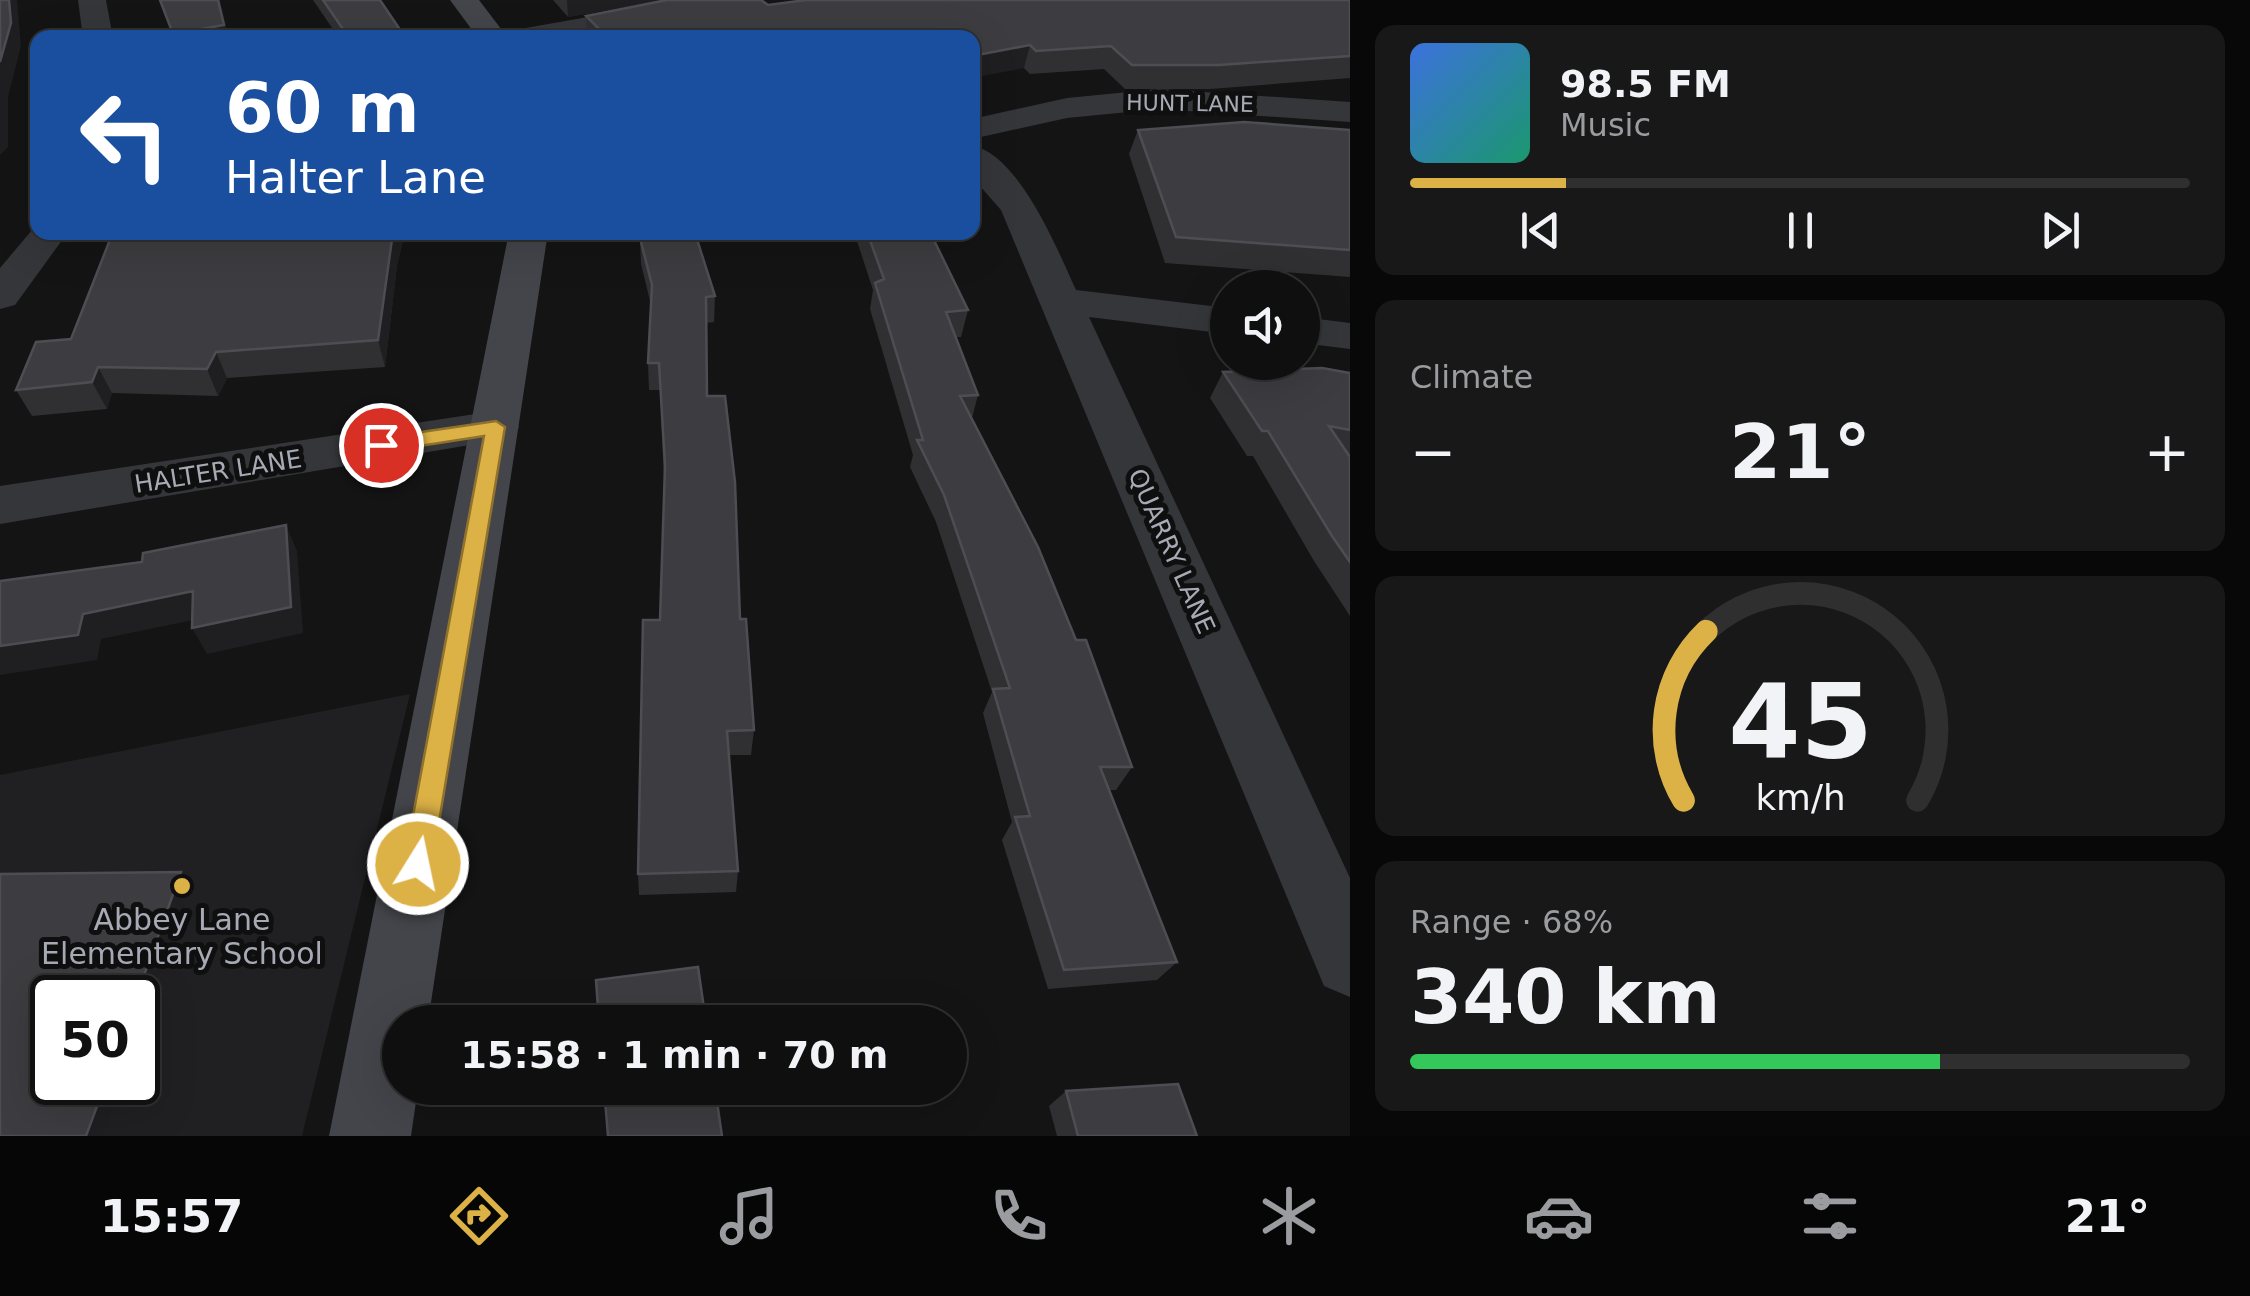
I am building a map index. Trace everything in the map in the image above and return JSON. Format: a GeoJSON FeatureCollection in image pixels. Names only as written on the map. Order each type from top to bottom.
{"type":"FeatureCollection","features":[{"type":"Feature","properties":{"kind":"main road"},"geometry":{"type":"LineString","coordinates":[[464,0],[488,30]]}},
{"type":"Feature","properties":{"kind":"main road"},"geometry":{"type":"LineString","coordinates":[[370,1136],[528,240]]}},
{"type":"Feature","properties":{"kind":"street"},"geometry":{"type":"LineString","coordinates":[[92,0],[97,30]]}},
{"type":"Feature","properties":{"kind":"street"},"geometry":{"type":"LineString","coordinates":[[565,30],[732,0]]}},
{"type":"Feature","properties":{"kind":"street","name":"HUNT LANE"},"geometry":{"type":"LineString","coordinates":[[980,127],[1067,108],[1160,99],[1350,112]]}},
{"type":"Feature","properties":{"kind":"street","name":"QUARRY LANE"},"geometry":{"type":"LineString","coordinates":[[980,164],[1019,206],[1063,300],[1350,960]]}},
{"type":"Feature","properties":{"kind":"street"},"geometry":{"type":"LineString","coordinates":[[0,296],[43,240]]}},
{"type":"Feature","properties":{"kind":"street"},"geometry":{"type":"LineString","coordinates":[[1063,300],[1210,318]]}},
{"type":"Feature","properties":{"kind":"street"},"geometry":{"type":"LineString","coordinates":[[1320,332],[1350,336]]}},
{"type":"Feature","properties":{"kind":"street","name":"HALTER LANE"},"geometry":{"type":"LineString","coordinates":[[0,506],[496,427]]}},
{"type":"Feature","properties":{"kind":"shaded area","name":"Abbey Lane Elementary School"},"geometry":{"type":"Polygon","coordinates":[[[410,694],[302,1136],[0,1136],[0,775],[410,694]]]}},
{"type":"Feature","properties":{"kind":"building"},"geometry":{"type":"Polygon","coordinates":[[[0,0],[9,0],[11,23],[0,62],[0,0]]]}},
{"type":"Feature","properties":{"kind":"building"},"geometry":{"type":"Polygon","coordinates":[[[160,0],[218,0],[224,25],[171,30],[160,0]]]}},
{"type":"Feature","properties":{"kind":"building"},"geometry":{"type":"Polygon","coordinates":[[[323,0],[380,0],[400,30],[344,30],[323,0]]]}},
{"type":"Feature","properties":{"kind":"building"},"geometry":{"type":"Polygon","coordinates":[[[667,0],[761,0],[768,5],[806,0],[1350,0],[1350,56],[1219,65],[1132,65],[1111,46],[1036,51],[1030,45],[980,54],[980,30],[600,30],[586,16],[667,0]]]}},
{"type":"Feature","properties":{"kind":"building"},"geometry":{"type":"Polygon","coordinates":[[[1244,122],[1350,130],[1350,250],[1176,237],[1138,130],[1244,122]]]}},
{"type":"Feature","properties":{"kind":"building"},"geometry":{"type":"Polygon","coordinates":[[[110,240],[392,240],[378,340],[216,352],[207,369],[98,367],[92,382],[16,390],[36,342],[71,339],[110,240]]]}},
{"type":"Feature","properties":{"kind":"building"},"geometry":{"type":"Polygon","coordinates":[[[641,240],[697,240],[715,296],[706,297],[707,396],[725,396],[735,482],[740,619],[746,619],[754,730],[727,731],[738,871],[638,874],[643,620],[660,620],[665,466],[659,363],[648,363],[652,285],[641,240]]]}},
{"type":"Feature","properties":{"kind":"building"},"geometry":{"type":"Polygon","coordinates":[[[870,240],[934,240],[968,310],[946,312],[978,395],[960,396],[1038,547],[1076,640],[1086,640],[1132,767],[1100,767],[1177,962],[1064,970],[1015,817],[1030,816],[993,689],[1010,688],[944,495],[917,440],[923,440],[875,283],[884,279],[870,240]]]}},
{"type":"Feature","properties":{"kind":"building"},"geometry":{"type":"Polygon","coordinates":[[[1320,368],[1350,373],[1350,430],[1329,426],[1350,457],[1350,562],[1268,431],[1262,431],[1228,380],[1320,380],[1320,368]]]}},
{"type":"Feature","properties":{"kind":"building"},"geometry":{"type":"Polygon","coordinates":[[[286,525],[291,607],[192,628],[193,591],[83,614],[78,635],[0,646],[0,581],[142,562],[143,553],[286,525]]]}},
{"type":"Feature","properties":{"kind":"building"},"geometry":{"type":"Polygon","coordinates":[[[181,872],[144,975],[30,975],[30,1105],[97,1105],[86,1136],[0,1136],[0,874],[181,872]]]}},
{"type":"Feature","properties":{"kind":"building"},"geometry":{"type":"Polygon","coordinates":[[[698,967],[704,1005],[598,1005],[596,980],[698,967]]]}},
{"type":"Feature","properties":{"kind":"building"},"geometry":{"type":"Polygon","coordinates":[[[1178,1084],[1197,1136],[1078,1136],[1066,1091],[1178,1084]]]}},
{"type":"Feature","properties":{"kind":"building"},"geometry":{"type":"Polygon","coordinates":[[[605,1105],[717,1105],[722,1136],[608,1136],[605,1105]]]}},
{"type":"Feature","properties":{"kind":"place","name":"Abbey Lane Elementary School"},"geometry":{"type":"Point","coordinates":[182,886]}},
{"type":"Feature","properties":{"kind":"route"},"geometry":{"type":"LineString","coordinates":[[381,445],[496,427],[418,864]]}}]}
